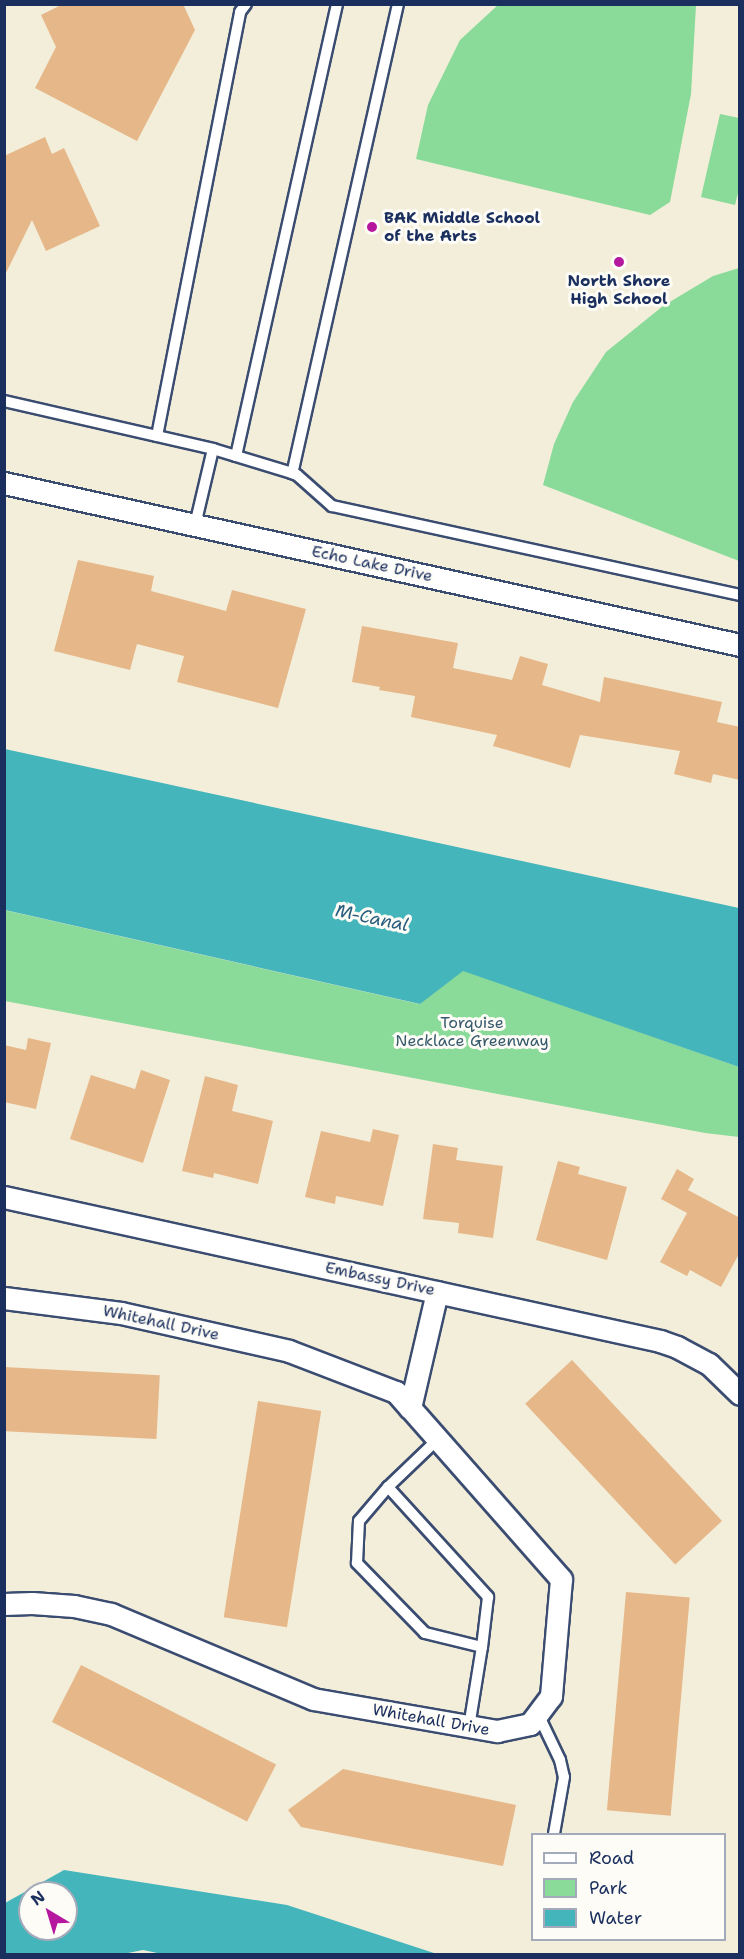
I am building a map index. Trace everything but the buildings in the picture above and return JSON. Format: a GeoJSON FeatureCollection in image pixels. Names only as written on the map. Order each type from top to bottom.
{"type":"FeatureCollection","features":[{"type":"Feature","properties":{"kind":"street","name":"Echo Lake Drive"},"geometry":{"type":"LineString","coordinates":[[4,483],[740,645]]}},
{"type":"Feature","properties":{"kind":"street","name":"Embassy Drive"},"geometry":{"type":"LineString","coordinates":[[4,1197],[677,1347],[709,1364],[740,1394]]}},
{"type":"Feature","properties":{"kind":"street"},"geometry":{"type":"LineString","coordinates":[[410,1408],[436,1292]]}},
{"type":"Feature","properties":{"kind":"street","name":"Whitehall Drive"},"geometry":{"type":"LineString","coordinates":[[4,1298],[121,1313],[289,1351],[396,1392],[561,1579],[551,1695],[530,1724],[497,1731],[313,1699],[111,1614],[74,1606],[4,1604]]}},
{"type":"Feature","properties":{"kind":"lane"},"geometry":{"type":"LineString","coordinates":[[157,436],[240,12],[246,4]]}},
{"type":"Feature","properties":{"kind":"lane"},"geometry":{"type":"LineString","coordinates":[[236,456],[337,4]]}},
{"type":"Feature","properties":{"kind":"lane"},"geometry":{"type":"LineString","coordinates":[[292,473],[398,4]]}},
{"type":"Feature","properties":{"kind":"lane"},"geometry":{"type":"LineString","coordinates":[[4,401],[213,449],[297,474],[332,506],[740,595]]}},
{"type":"Feature","properties":{"kind":"lane"},"geometry":{"type":"LineString","coordinates":[[195,525],[213,449]]}},
{"type":"Feature","properties":{"kind":"lane"},"geometry":{"type":"LineString","coordinates":[[438,1439],[388,1488],[359,1521],[357,1563],[425,1633],[482,1647]]}},
{"type":"Feature","properties":{"kind":"lane"},"geometry":{"type":"LineString","coordinates":[[388,1488],[488,1597],[469,1727]]}},
{"type":"Feature","properties":{"kind":"lane"},"geometry":{"type":"LineString","coordinates":[[538,1713],[560,1760],[564,1777],[554,1833]]}},
{"type":"Feature","properties":{"kind":"green space"},"geometry":{"type":"Polygon","coordinates":[[[499,4],[696,5],[691,94],[670,202],[650,215],[416,159],[428,105],[460,40],[499,4]]]}},
{"type":"Feature","properties":{"kind":"green space"},"geometry":{"type":"Polygon","coordinates":[[[720,114],[739,118],[740,185],[735,205],[701,197],[720,114]]]}},
{"type":"Feature","properties":{"kind":"green space"},"geometry":{"type":"Polygon","coordinates":[[[740,268],[739,561],[543,485],[554,444],[573,402],[606,352],[663,306],[713,276],[740,268]]]}},
{"type":"Feature","properties":{"kind":"green space","name":"Torquise Necklace Greenway"},"geometry":{"type":"Polygon","coordinates":[[[4,910],[419,1004],[463,970],[739,1067],[739,1137],[705,1133],[5,1001],[4,910]]]}},
{"type":"Feature","properties":{"kind":"water","name":"M-Canal"},"geometry":{"type":"Polygon","coordinates":[[[5,749],[739,908],[739,1067],[463,971],[420,1004],[5,910],[5,749]]]}},
{"type":"Feature","properties":{"kind":"water"},"geometry":{"type":"Polygon","coordinates":[[[64,1870],[287,1905],[437,1954],[162,1954],[143,1950],[123,1954],[5,1954],[5,1903],[18,1896],[18,1941],[78,1941],[78,1881],[44,1881],[64,1870]]]}},
{"type":"Feature","properties":{"kind":"place","name":"BAK Middle School of the Arts"},"geometry":{"type":"Point","coordinates":[372,227]}},
{"type":"Feature","properties":{"kind":"place","name":"North Shore High School"},"geometry":{"type":"Point","coordinates":[619,262]}}]}
